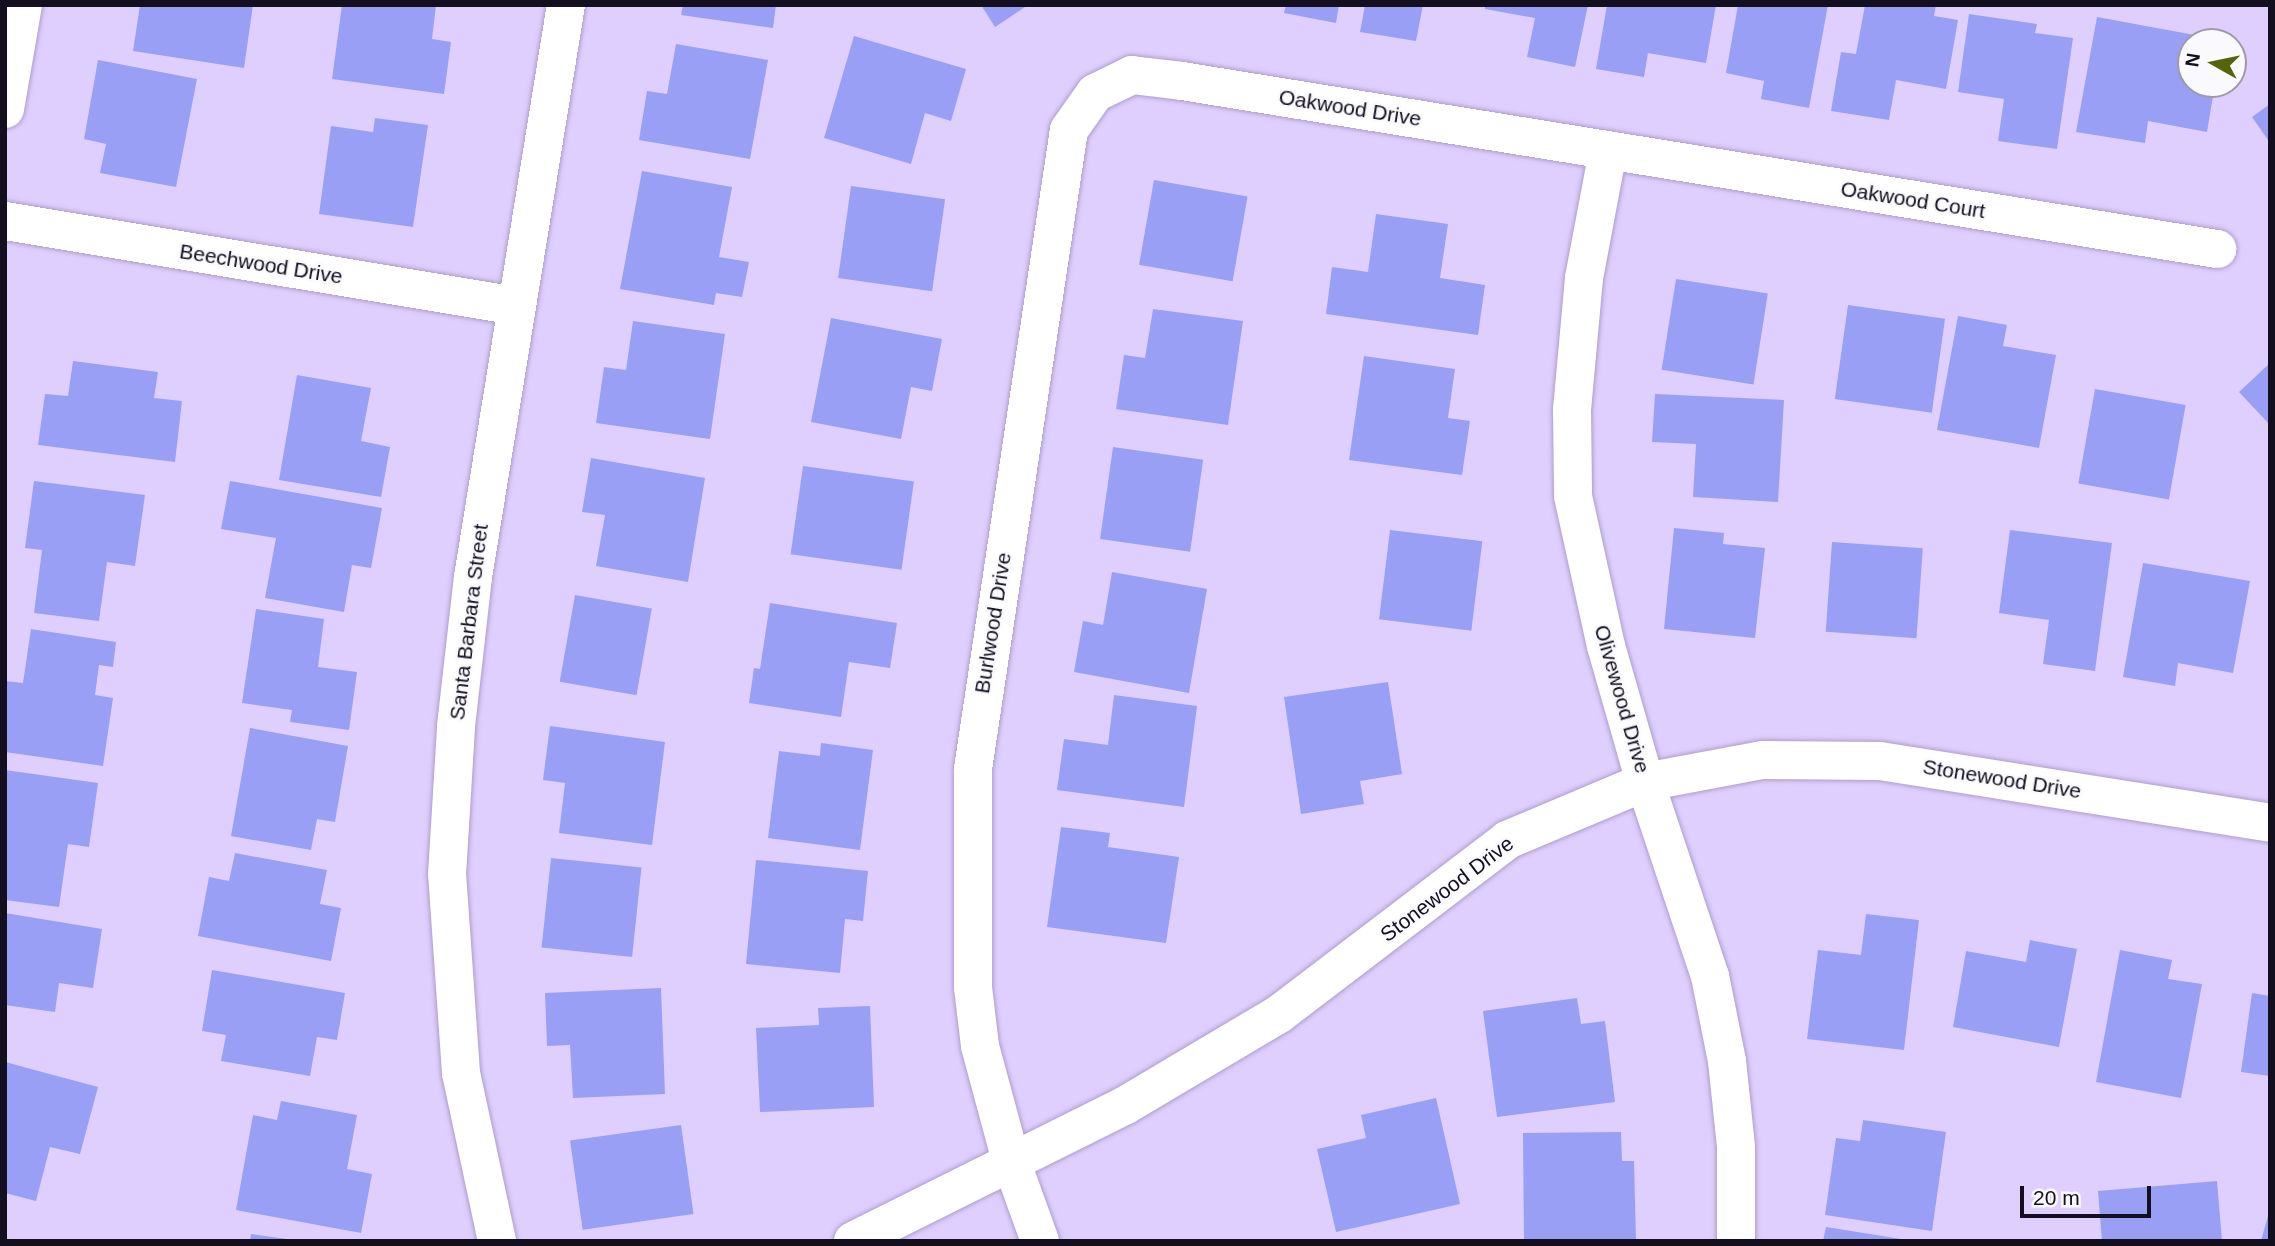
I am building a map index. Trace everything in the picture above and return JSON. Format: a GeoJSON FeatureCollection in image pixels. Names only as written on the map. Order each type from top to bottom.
{"type":"FeatureCollection","features":[{"type":"Feature","properties":{"kind":"street"},"geometry":{"type":"LineString","coordinates":[[5,109],[23,5]]}},
{"type":"Feature","properties":{"kind":"street","name":"Santa Barbara Street"},"geometry":{"type":"LineString","coordinates":[[497,1241],[461,1073],[447,875],[456,726],[473,577],[566,5]]}},
{"type":"Feature","properties":{"kind":"street","name":"Oakwood Drive"},"geometry":{"type":"LineString","coordinates":[[1095,93],[1132,75],[1608,150]]}},
{"type":"Feature","properties":{"kind":"street","name":"Burlwood Drive"},"geometry":{"type":"LineString","coordinates":[[1040,1241],[1011,1161],[980,1046],[973,987],[972,769],[1069,130],[1095,93]]}},
{"type":"Feature","properties":{"kind":"street","name":"Oakwood Court"},"geometry":{"type":"LineString","coordinates":[[1608,150],[2217,249]]}},
{"type":"Feature","properties":{"kind":"street","name":"Olivewood Drive"},"geometry":{"type":"LineString","coordinates":[[1608,150],[1583,291],[1572,409],[1573,496],[1606,646],[1645,782],[1715,1000],[1736,1147],[1736,1241]]}},
{"type":"Feature","properties":{"kind":"street","name":"Beechwood Drive"},"geometry":{"type":"LineString","coordinates":[[5,221],[517,306]]}},
{"type":"Feature","properties":{"kind":"street","name":"Stonewood Drive"},"geometry":{"type":"LineString","coordinates":[[853,1241],[1126,1105],[1279,1014],[1507,840],[1586,803],[1645,782],[1763,760],[1880,761],[2270,823]]}},
{"type":"Feature","properties":{"kind":"building"},"geometry":{"type":"Polygon","coordinates":[[[140,5],[253,5],[244,68],[133,51],[140,5]]]}},
{"type":"Feature","properties":{"kind":"building"},"geometry":{"type":"Polygon","coordinates":[[[342,5],[436,5],[432,39],[451,42],[444,94],[332,79],[342,5]]]}},
{"type":"Feature","properties":{"kind":"building"},"geometry":{"type":"Polygon","coordinates":[[[683,5],[776,5],[773,28],[681,15],[683,5]]]}},
{"type":"Feature","properties":{"kind":"building"},"geometry":{"type":"Polygon","coordinates":[[[981,5],[1028,5],[995,27],[981,5]]]}},
{"type":"Feature","properties":{"kind":"building"},"geometry":{"type":"Polygon","coordinates":[[[1286,5],[1339,5],[1336,23],[1284,13],[1286,5]]]}},
{"type":"Feature","properties":{"kind":"building"},"geometry":{"type":"Polygon","coordinates":[[[1365,5],[1423,5],[1416,41],[1360,32],[1365,5]]]}},
{"type":"Feature","properties":{"kind":"building"},"geometry":{"type":"Polygon","coordinates":[[[1485,5],[1588,5],[1575,67],[1527,57],[1535,18],[1485,9],[1485,5]]]}},
{"type":"Feature","properties":{"kind":"building"},"geometry":{"type":"Polygon","coordinates":[[[1607,5],[1716,5],[1706,63],[1648,53],[1644,77],[1596,69],[1607,5]]]}},
{"type":"Feature","properties":{"kind":"building"},"geometry":{"type":"Polygon","coordinates":[[[1738,5],[1828,5],[1809,108],[1761,99],[1764,81],[1726,73],[1738,5]]]}},
{"type":"Feature","properties":{"kind":"building"},"geometry":{"type":"Polygon","coordinates":[[[1865,5],[1936,5],[1934,16],[1958,20],[1946,89],[1896,80],[1889,120],[1831,111],[1841,52],[1856,54],[1865,5]]]}},
{"type":"Feature","properties":{"kind":"building"},"geometry":{"type":"Polygon","coordinates":[[[1969,14],[2037,24],[2035,33],[2073,38],[2057,149],[1998,141],[2004,99],[1958,92],[1969,14]]]}},
{"type":"Feature","properties":{"kind":"building"},"geometry":{"type":"Polygon","coordinates":[[[2097,17],[2177,32],[2177,98],[2213,98],[2207,132],[2148,121],[2145,143],[2076,132],[2097,17]]]}},
{"type":"Feature","properties":{"kind":"building"},"geometry":{"type":"Polygon","coordinates":[[[854,36],[966,69],[951,121],[925,113],[911,164],[824,138],[854,36]]]}},
{"type":"Feature","properties":{"kind":"building"},"geometry":{"type":"Polygon","coordinates":[[[676,44],[768,60],[750,159],[639,140],[647,91],[667,94],[676,44]]]}},
{"type":"Feature","properties":{"kind":"building"},"geometry":{"type":"Polygon","coordinates":[[[98,60],[197,79],[176,187],[100,173],[106,144],[84,139],[98,60]]]}},
{"type":"Feature","properties":{"kind":"building"},"geometry":{"type":"Polygon","coordinates":[[[2270,104],[2270,143],[2252,117],[2270,104]]]}},
{"type":"Feature","properties":{"kind":"building"},"geometry":{"type":"Polygon","coordinates":[[[375,118],[428,125],[413,227],[319,214],[331,126],[373,132],[375,118]]]}},
{"type":"Feature","properties":{"kind":"building"},"geometry":{"type":"Polygon","coordinates":[[[642,171],[732,187],[719,257],[749,262],[742,297],[716,293],[714,305],[620,289],[642,171]]]}},
{"type":"Feature","properties":{"kind":"building"},"geometry":{"type":"Polygon","coordinates":[[[1154,180],[1248,196],[1233,281],[1139,265],[1154,180]]]}},
{"type":"Feature","properties":{"kind":"building"},"geometry":{"type":"Polygon","coordinates":[[[851,186],[945,199],[932,291],[838,278],[851,186]]]}},
{"type":"Feature","properties":{"kind":"building"},"geometry":{"type":"Polygon","coordinates":[[[1376,214],[1448,224],[1440,278],[1485,285],[1478,335],[1326,314],[1332,267],[1368,272],[1376,214]]]}},
{"type":"Feature","properties":{"kind":"building"},"geometry":{"type":"Polygon","coordinates":[[[1676,279],[1768,294],[1753,384],[1662,370],[1676,279]]]}},
{"type":"Feature","properties":{"kind":"building"},"geometry":{"type":"Polygon","coordinates":[[[1848,305],[1945,319],[1932,413],[1835,399],[1848,305]]]}},
{"type":"Feature","properties":{"kind":"building"},"geometry":{"type":"Polygon","coordinates":[[[1153,309],[1243,321],[1228,425],[1116,409],[1124,355],[1145,358],[1153,309]]]}},
{"type":"Feature","properties":{"kind":"building"},"geometry":{"type":"Polygon","coordinates":[[[1958,316],[2007,325],[2003,346],[2056,355],[2039,448],[1937,430],[1958,316]]]}},
{"type":"Feature","properties":{"kind":"building"},"geometry":{"type":"Polygon","coordinates":[[[831,318],[942,339],[932,391],[911,387],[901,439],[811,422],[831,318]]]}},
{"type":"Feature","properties":{"kind":"building"},"geometry":{"type":"Polygon","coordinates":[[[633,321],[725,334],[710,439],[596,423],[604,367],[626,370],[633,321]]]}},
{"type":"Feature","properties":{"kind":"building"},"geometry":{"type":"Polygon","coordinates":[[[1364,356],[1455,369],[1448,418],[1470,421],[1462,475],[1349,460],[1364,356]]]}},
{"type":"Feature","properties":{"kind":"building"},"geometry":{"type":"Polygon","coordinates":[[[73,361],[158,372],[154,398],[182,401],[175,462],[38,445],[45,394],[68,396],[73,361]]]}},
{"type":"Feature","properties":{"kind":"building"},"geometry":{"type":"Polygon","coordinates":[[[2270,363],[2270,425],[2239,392],[2270,363]]]}},
{"type":"Feature","properties":{"kind":"building"},"geometry":{"type":"Polygon","coordinates":[[[297,375],[371,388],[361,441],[390,447],[381,497],[279,480],[297,375]]]}},
{"type":"Feature","properties":{"kind":"building"},"geometry":{"type":"Polygon","coordinates":[[[2095,389],[2186,405],[2169,500],[2078,484],[2095,389]]]}},
{"type":"Feature","properties":{"kind":"building"},"geometry":{"type":"Polygon","coordinates":[[[1655,394],[1784,400],[1778,502],[1693,497],[1696,444],[1652,442],[1655,394]]]}},
{"type":"Feature","properties":{"kind":"building"},"geometry":{"type":"Polygon","coordinates":[[[1113,447],[1203,460],[1190,552],[1100,539],[1113,447]]]}},
{"type":"Feature","properties":{"kind":"building"},"geometry":{"type":"Polygon","coordinates":[[[591,458],[705,478],[688,582],[596,566],[605,515],[582,512],[591,458]]]}},
{"type":"Feature","properties":{"kind":"building"},"geometry":{"type":"Polygon","coordinates":[[[803,466],[914,482],[902,570],[791,554],[803,466]]]}},
{"type":"Feature","properties":{"kind":"building"},"geometry":{"type":"Polygon","coordinates":[[[34,481],[145,495],[135,566],[107,562],[99,621],[34,613],[42,550],[25,548],[34,481]]]}},
{"type":"Feature","properties":{"kind":"building"},"geometry":{"type":"Polygon","coordinates":[[[230,481],[382,508],[371,568],[352,565],[344,612],[265,598],[276,538],[221,529],[230,481]]]}},
{"type":"Feature","properties":{"kind":"building"},"geometry":{"type":"Polygon","coordinates":[[[1674,528],[1724,533],[1723,544],[1765,548],[1755,638],[1664,629],[1674,528]]]}},
{"type":"Feature","properties":{"kind":"building"},"geometry":{"type":"Polygon","coordinates":[[[1390,530],[1482,541],[1471,631],[1379,619],[1390,530]]]}},
{"type":"Feature","properties":{"kind":"building"},"geometry":{"type":"Polygon","coordinates":[[[2010,530],[2112,543],[2095,671],[2043,664],[2049,620],[1999,613],[2010,530]]]}},
{"type":"Feature","properties":{"kind":"building"},"geometry":{"type":"Polygon","coordinates":[[[1832,542],[1923,548],[1917,638],[1826,632],[1832,542]]]}},
{"type":"Feature","properties":{"kind":"building"},"geometry":{"type":"Polygon","coordinates":[[[2143,563],[2250,581],[2233,673],[2178,663],[2175,686],[2123,677],[2143,563]]]}},
{"type":"Feature","properties":{"kind":"building"},"geometry":{"type":"Polygon","coordinates":[[[1112,572],[1207,589],[1189,693],[1074,672],[1083,621],[1103,625],[1112,572]]]}},
{"type":"Feature","properties":{"kind":"building"},"geometry":{"type":"Polygon","coordinates":[[[575,595],[652,609],[637,695],[560,682],[575,595]]]}},
{"type":"Feature","properties":{"kind":"building"},"geometry":{"type":"Polygon","coordinates":[[[770,603],[897,623],[890,668],[849,662],[841,717],[749,703],[754,668],[760,669],[770,603]]]}},
{"type":"Feature","properties":{"kind":"building"},"geometry":{"type":"Polygon","coordinates":[[[256,609],[324,619],[318,667],[357,672],[349,730],[290,722],[292,710],[242,703],[256,609]]]}},
{"type":"Feature","properties":{"kind":"building"},"geometry":{"type":"Polygon","coordinates":[[[31,629],[116,642],[113,667],[99,665],[95,695],[113,698],[103,766],[5,752],[5,681],[23,683],[31,629]]]}},
{"type":"Feature","properties":{"kind":"building"},"geometry":{"type":"Polygon","coordinates":[[[1388,682],[1402,774],[1360,781],[1364,804],[1301,814],[1284,697],[1388,682]]]}},
{"type":"Feature","properties":{"kind":"building"},"geometry":{"type":"Polygon","coordinates":[[[1114,695],[1197,706],[1184,807],[1057,790],[1064,739],[1108,745],[1114,695]]]}},
{"type":"Feature","properties":{"kind":"building"},"geometry":{"type":"Polygon","coordinates":[[[550,726],[665,742],[652,845],[559,833],[565,783],[543,780],[550,726]]]}},
{"type":"Feature","properties":{"kind":"building"},"geometry":{"type":"Polygon","coordinates":[[[250,728],[348,746],[335,822],[317,819],[311,850],[231,836],[250,728]]]}},
{"type":"Feature","properties":{"kind":"building"},"geometry":{"type":"Polygon","coordinates":[[[821,743],[873,750],[860,850],[768,838],[779,751],[820,756],[821,743]]]}},
{"type":"Feature","properties":{"kind":"building"},"geometry":{"type":"Polygon","coordinates":[[[5,770],[98,783],[89,847],[68,844],[59,907],[5,900],[5,770]]]}},
{"type":"Feature","properties":{"kind":"building"},"geometry":{"type":"Polygon","coordinates":[[[1061,827],[1110,833],[1108,847],[1179,857],[1166,943],[1047,927],[1061,827]]]}},
{"type":"Feature","properties":{"kind":"building"},"geometry":{"type":"Polygon","coordinates":[[[235,853],[327,870],[320,904],[341,908],[331,961],[198,936],[209,877],[229,881],[235,853]]]}},
{"type":"Feature","properties":{"kind":"building"},"geometry":{"type":"Polygon","coordinates":[[[551,858],[642,868],[632,957],[542,948],[551,858]]]}},
{"type":"Feature","properties":{"kind":"building"},"geometry":{"type":"Polygon","coordinates":[[[756,860],[868,871],[863,921],[845,919],[840,973],[746,964],[756,860]]]}},
{"type":"Feature","properties":{"kind":"building"},"geometry":{"type":"Polygon","coordinates":[[[5,913],[102,929],[93,988],[59,983],[55,1012],[5,1005],[5,913]]]}},
{"type":"Feature","properties":{"kind":"building"},"geometry":{"type":"Polygon","coordinates":[[[1866,914],[1919,920],[1904,1050],[1807,1039],[1818,950],[1861,955],[1866,914]]]}},
{"type":"Feature","properties":{"kind":"building"},"geometry":{"type":"Polygon","coordinates":[[[2030,940],[2077,949],[2059,1047],[1953,1027],[1966,951],[2026,962],[2030,940]]]}},
{"type":"Feature","properties":{"kind":"building"},"geometry":{"type":"Polygon","coordinates":[[[2120,950],[2172,960],[2168,979],[2202,984],[2181,1098],[2096,1082],[2120,950]]]}},
{"type":"Feature","properties":{"kind":"building"},"geometry":{"type":"Polygon","coordinates":[[[212,970],[345,993],[337,1040],[317,1037],[310,1076],[221,1061],[226,1035],[202,1031],[212,970]]]}},
{"type":"Feature","properties":{"kind":"building"},"geometry":{"type":"Polygon","coordinates":[[[661,988],[665,1094],[573,1098],[570,1045],[547,1046],[545,993],[661,988]]]}},
{"type":"Feature","properties":{"kind":"building"},"geometry":{"type":"Polygon","coordinates":[[[2252,993],[2270,996],[2270,1076],[2241,1072],[2252,993]]]}},
{"type":"Feature","properties":{"kind":"building"},"geometry":{"type":"Polygon","coordinates":[[[1577,998],[1581,1024],[1605,1021],[1615,1102],[1497,1117],[1483,1011],[1577,998]]]}},
{"type":"Feature","properties":{"kind":"building"},"geometry":{"type":"Polygon","coordinates":[[[870,1006],[874,1107],[760,1112],[756,1028],[819,1025],[818,1008],[870,1006]]]}},
{"type":"Feature","properties":{"kind":"building"},"geometry":{"type":"Polygon","coordinates":[[[5,1062],[98,1087],[80,1154],[50,1147],[36,1201],[5,1193],[5,1062]]]}},
{"type":"Feature","properties":{"kind":"building"},"geometry":{"type":"Polygon","coordinates":[[[1436,1098],[1460,1204],[1336,1232],[1317,1149],[1366,1138],[1361,1115],[1436,1098]]]}},
{"type":"Feature","properties":{"kind":"building"},"geometry":{"type":"Polygon","coordinates":[[[281,1101],[357,1115],[347,1169],[372,1174],[361,1233],[236,1210],[253,1115],[277,1120],[281,1101]]]}},
{"type":"Feature","properties":{"kind":"building"},"geometry":{"type":"Polygon","coordinates":[[[1863,1120],[1946,1132],[1932,1231],[1825,1215],[1836,1138],[1860,1141],[1863,1120]]]}},
{"type":"Feature","properties":{"kind":"building"},"geometry":{"type":"Polygon","coordinates":[[[681,1125],[694,1214],[583,1230],[570,1141],[681,1125]]]}},
{"type":"Feature","properties":{"kind":"building"},"geometry":{"type":"Polygon","coordinates":[[[1621,1132],[1622,1161],[1634,1161],[1636,1241],[1524,1241],[1523,1133],[1621,1132]]]}},
{"type":"Feature","properties":{"kind":"building"},"geometry":{"type":"Polygon","coordinates":[[[2217,1181],[2222,1241],[2102,1241],[2098,1191],[2217,1181]]]}},
{"type":"Feature","properties":{"kind":"building"},"geometry":{"type":"Polygon","coordinates":[[[2269,1212],[2270,1241],[2261,1241],[2269,1212]]]}},
{"type":"Feature","properties":{"kind":"building"},"geometry":{"type":"Polygon","coordinates":[[[1826,1227],[1901,1239],[1823,1241],[1826,1227]]]}},
{"type":"Feature","properties":{"kind":"building"},"geometry":{"type":"Polygon","coordinates":[[[251,1234],[287,1239],[287,1241],[250,1241],[251,1234]]]}}]}
